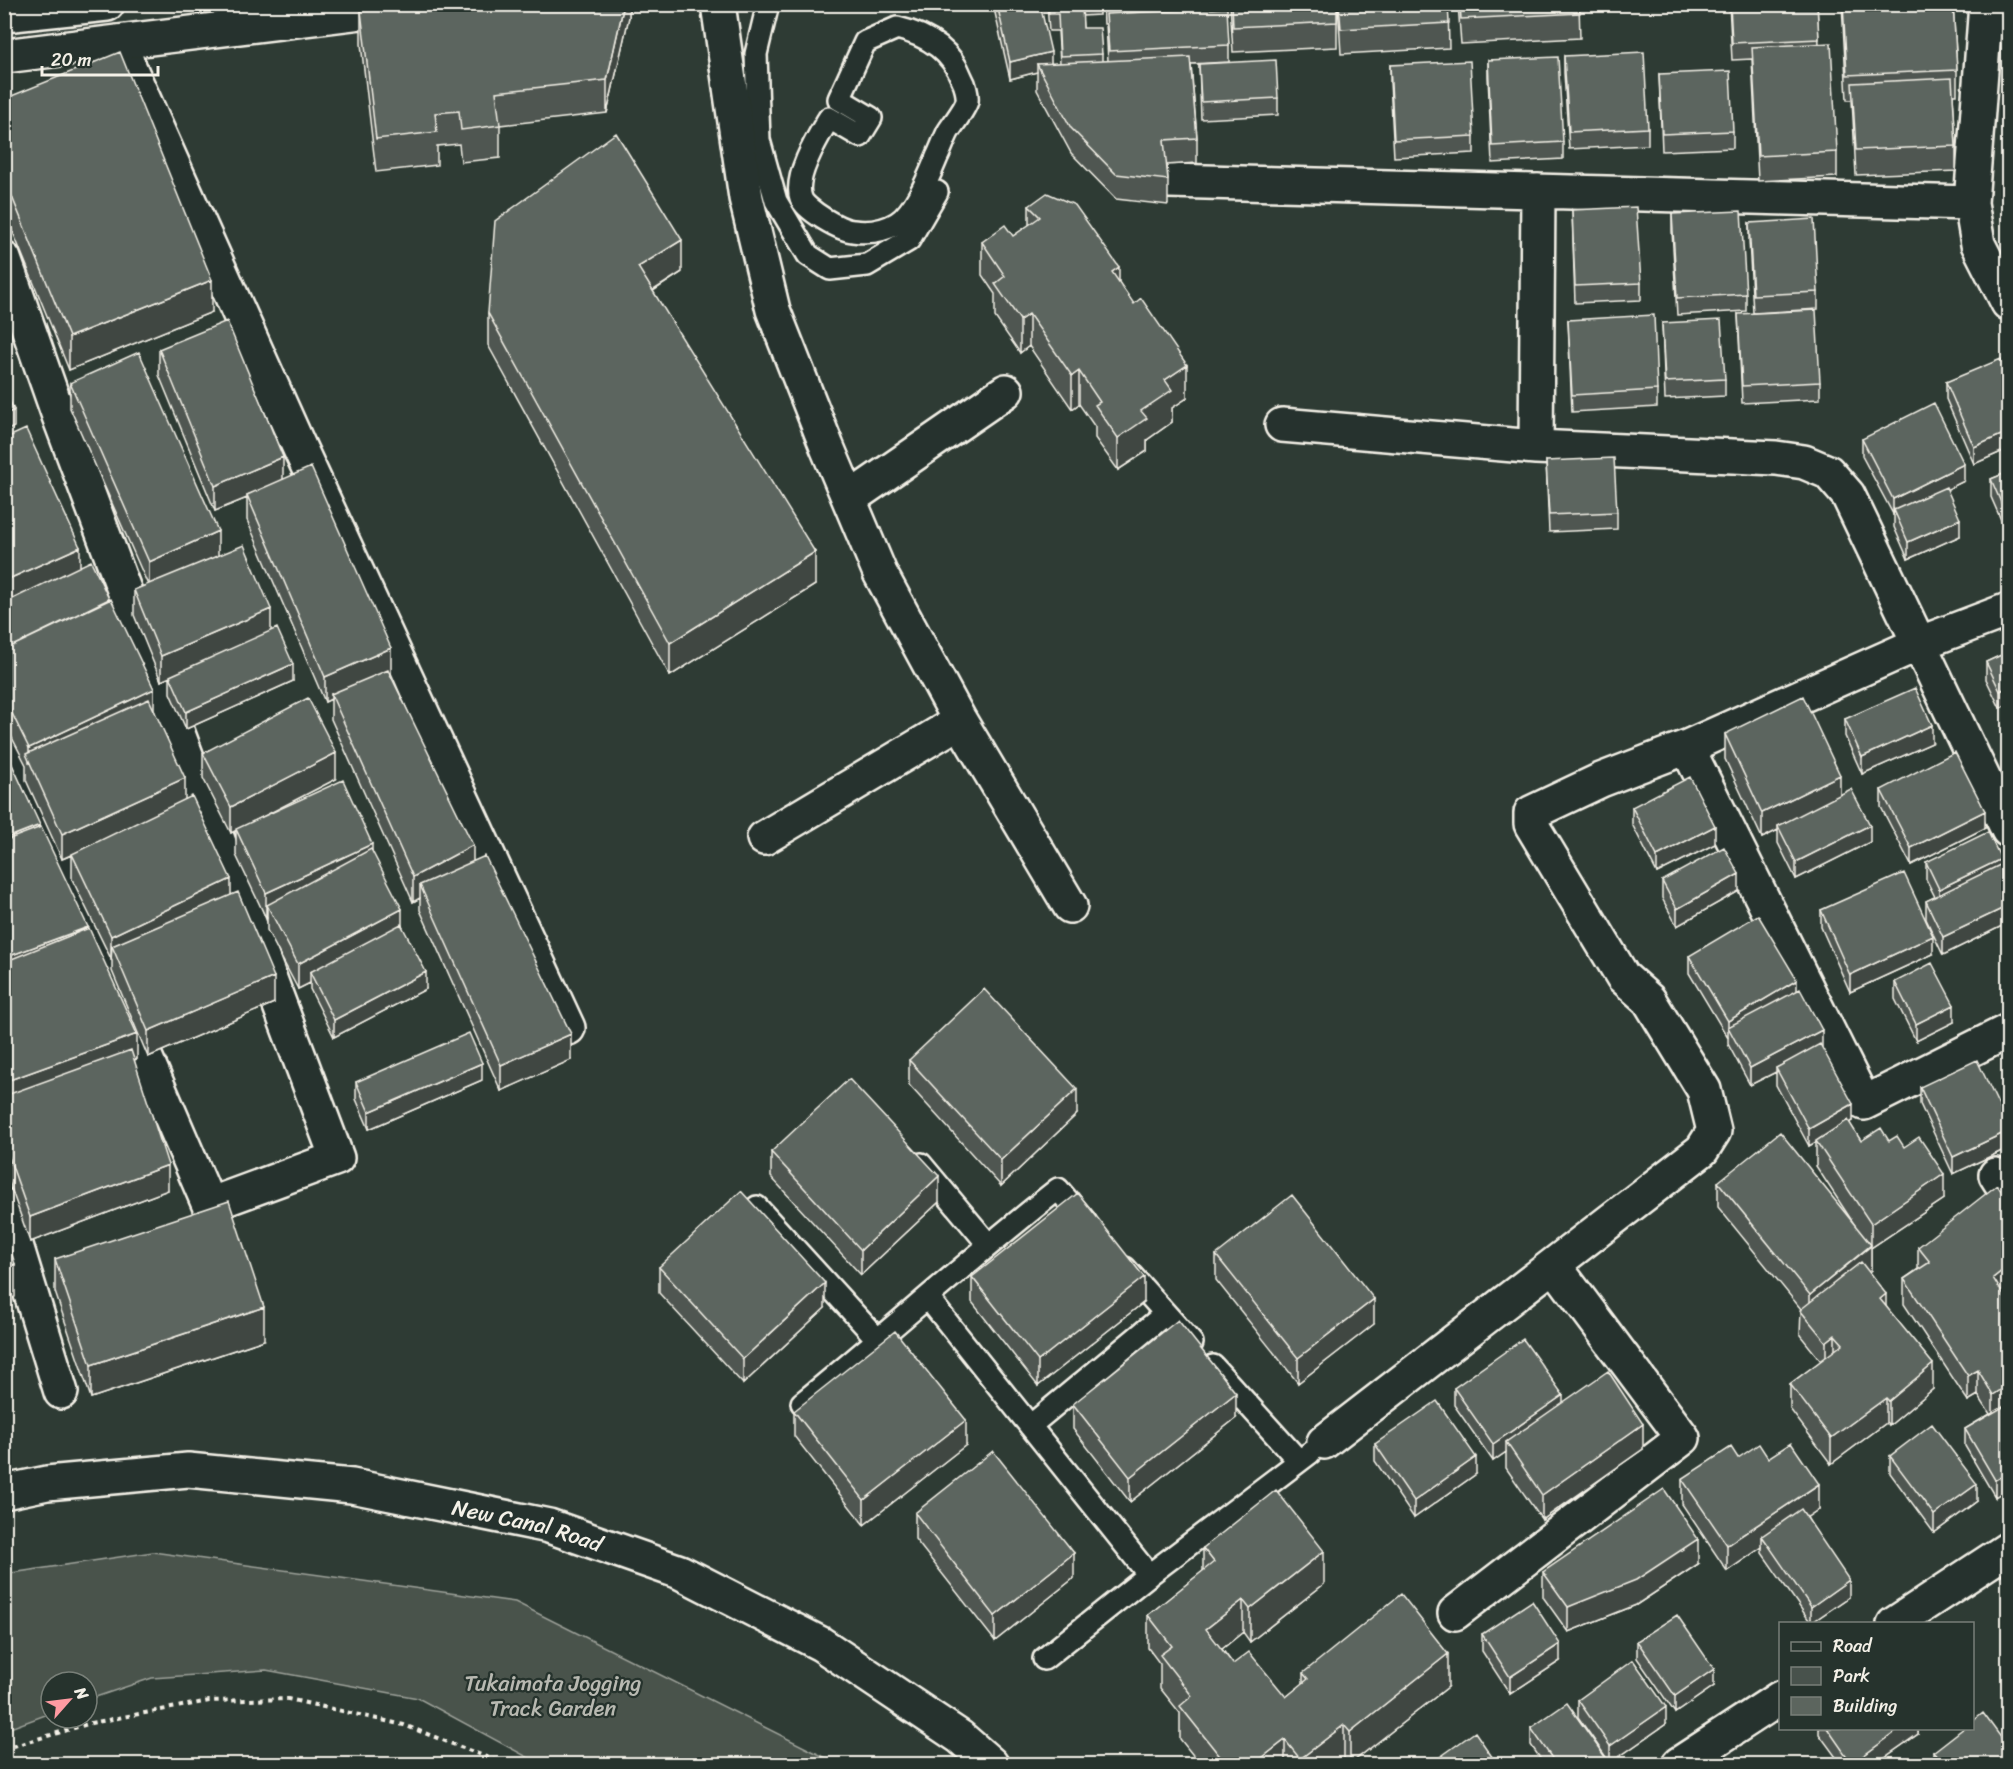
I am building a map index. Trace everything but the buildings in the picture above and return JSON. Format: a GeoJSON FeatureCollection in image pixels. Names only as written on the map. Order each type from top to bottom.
{"type":"FeatureCollection","features":[{"type":"Feature","properties":{"kind":"street"},"geometry":{"type":"LineString","coordinates":[[4,15],[107,4]]}},
{"type":"Feature","properties":{"kind":"street"},"geometry":{"type":"LineString","coordinates":[[4,56],[426,4]]}},
{"type":"Feature","properties":{"kind":"street"},"geometry":{"type":"LineString","coordinates":[[718,4],[746,198],[773,310],[880,573],[960,721],[1070,906]]}},
{"type":"Feature","properties":{"kind":"street"},"geometry":{"type":"LineString","coordinates":[[1986,4],[1971,203],[1978,244],[2008,303]]}},
{"type":"Feature","properties":{"kind":"street"},"geometry":{"type":"LineString","coordinates":[[118,42],[300,449],[568,1028]]}},
{"type":"Feature","properties":{"kind":"street"},"geometry":{"type":"LineString","coordinates":[[1169,181],[1971,203]]}},
{"type":"Feature","properties":{"kind":"street"},"geometry":{"type":"LineString","coordinates":[[1536,447],[1538,191]]}},
{"type":"Feature","properties":{"kind":"street"},"geometry":{"type":"LineString","coordinates":[[4,259],[59,416],[337,1158],[209,1205],[4,728]]}},
{"type":"Feature","properties":{"kind":"street"},"geometry":{"type":"LineString","coordinates":[[849,499],[1006,391]]}},
{"type":"Feature","properties":{"kind":"street"},"geometry":{"type":"LineString","coordinates":[[1282,425],[1536,447],[1776,458],[1804,462],[1828,472],[1848,495],[2008,830]]}},
{"type":"Feature","properties":{"kind":"street"},"geometry":{"type":"LineString","coordinates":[[1312,1452],[1702,1150],[1714,1131],[1704,1090],[1649,1000],[1623,978],[1532,824],[1531,813],[1601,780],[1687,747],[1918,644],[2008,609]]}},
{"type":"Feature","properties":{"kind":"street"},"geometry":{"type":"LineString","coordinates":[[764,838],[960,721]]}},
{"type":"Feature","properties":{"kind":"street"},"geometry":{"type":"LineString","coordinates":[[1687,747],[1864,1103],[2008,1031]]}},
{"type":"Feature","properties":{"kind":"street"},"geometry":{"type":"LineString","coordinates":[[4,1206],[61,1392]]}},
{"type":"Feature","properties":{"kind":"street"},"geometry":{"type":"LineString","coordinates":[[1455,1613],[1683,1438],[1554,1264]]}},
{"type":"Feature","properties":{"kind":"street","name":"New Canal Road"},"geometry":{"type":"LineString","coordinates":[[4,1492],[47,1483],[188,1470],[352,1486],[549,1526],[681,1572],[821,1644],[960,1737],[991,1764]]}},
{"type":"Feature","properties":{"kind":"street"},"geometry":{"type":"LineString","coordinates":[[1896,1622],[2008,1549]]}},
{"type":"Feature","properties":{"kind":"street"},"geometry":{"type":"LineString","coordinates":[[1679,1764],[1779,1699]]}},
{"type":"Feature","properties":{"kind":"lane"},"geometry":{"type":"LineString","coordinates":[[768,4],[756,54],[759,140],[776,201],[808,255],[830,269],[867,265],[909,240],[938,192],[951,158],[946,135],[967,101],[958,67],[944,49],[914,32],[897,28],[865,42],[840,99],[871,118],[860,136],[829,118],[817,138],[799,181],[801,198],[816,215],[851,231],[879,231],[899,222],[915,203],[946,135]]}},
{"type":"Feature","properties":{"kind":"lane"},"geometry":{"type":"LineString","coordinates":[[907,1147],[988,1244]]}},
{"type":"Feature","properties":{"kind":"lane"},"geometry":{"type":"LineString","coordinates":[[802,1403],[879,1341],[988,1244],[1058,1189],[1096,1234]]}},
{"type":"Feature","properties":{"kind":"lane"},"geometry":{"type":"LineString","coordinates":[[757,1207],[879,1341]]}},
{"type":"Feature","properties":{"kind":"lane"},"geometry":{"type":"LineString","coordinates":[[1044,1659],[1149,1575],[1312,1452],[1165,1314],[1111,1251]]}},
{"type":"Feature","properties":{"kind":"lane"},"geometry":{"type":"LineString","coordinates":[[928,1298],[1149,1575]]}},
{"type":"Feature","properties":{"kind":"lane"},"geometry":{"type":"LineString","coordinates":[[1030,1426],[1165,1314]]}},
{"type":"Feature","properties":{"kind":"path"},"geometry":{"type":"LineString","coordinates":[[4,1749],[91,1723],[209,1701],[288,1699],[404,1725],[504,1764]]}},
{"type":"Feature","properties":{"kind":"green space","name":"Tukaimata Jogging Track Garden"},"geometry":{"type":"Polygon","coordinates":[[[153,1552],[515,1602],[838,1764],[540,1764],[418,1698],[266,1670],[152,1678],[99,1696],[99,1670],[39,1670],[39,1717],[5,1730],[5,1574],[153,1552]]]}}]}
